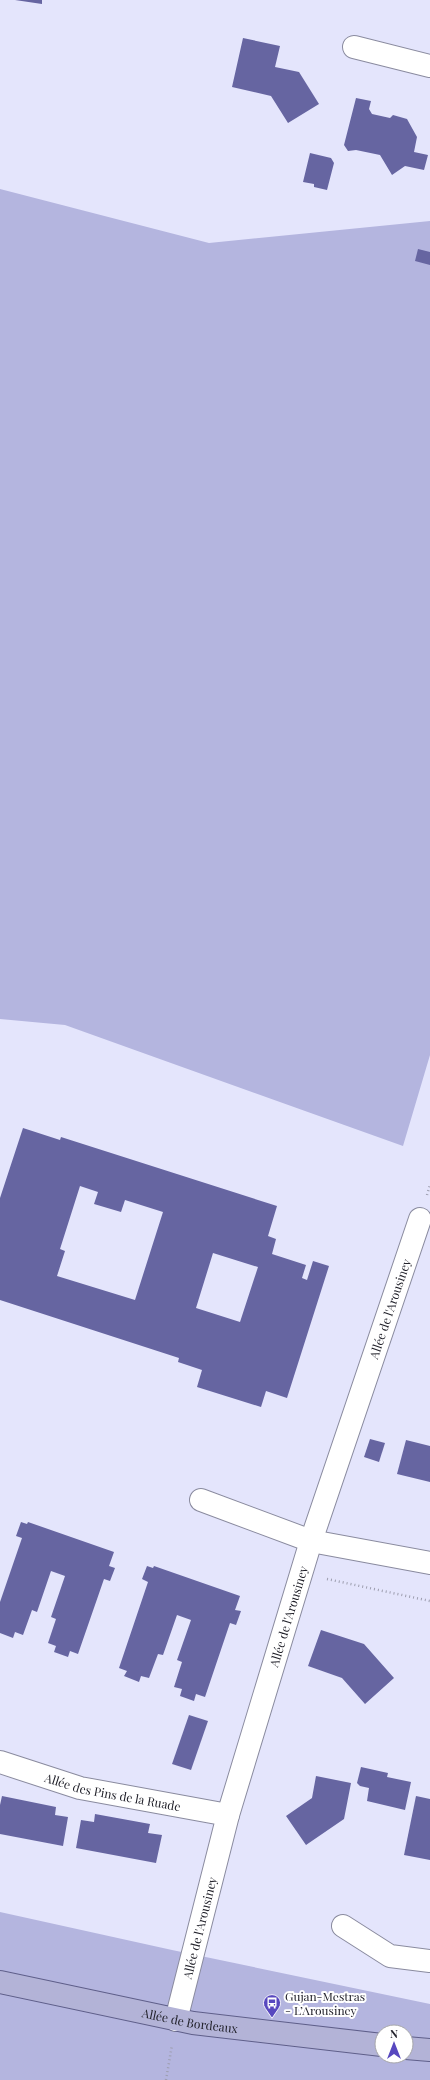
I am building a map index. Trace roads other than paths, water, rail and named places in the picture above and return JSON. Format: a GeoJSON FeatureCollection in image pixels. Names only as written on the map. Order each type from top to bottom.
{"type":"FeatureCollection","features":[{"type":"Feature","properties":{"kind":"main road","name":"Allée de Bordeaux"},"geometry":{"type":"LineString","coordinates":[[0,1982],[176,2020],[374,2044]]}},
{"type":"Feature","properties":{"kind":"main road"},"geometry":{"type":"LineString","coordinates":[[414,2049],[430,2050]]}},
{"type":"Feature","properties":{"kind":"street"},"geometry":{"type":"LineString","coordinates":[[354,47],[430,66]]}},
{"type":"Feature","properties":{"kind":"street","name":"Allée de l'Arousiney"},"geometry":{"type":"LineString","coordinates":[[176,2020],[228,1815],[312,1541],[420,1219]]}},
{"type":"Feature","properties":{"kind":"street"},"geometry":{"type":"LineString","coordinates":[[201,1500],[312,1541],[430,1563]]}},
{"type":"Feature","properties":{"kind":"street","name":"Allée des Pins de la Ruade"},"geometry":{"type":"LineString","coordinates":[[0,1762],[80,1788],[228,1815]]}},
{"type":"Feature","properties":{"kind":"street"},"geometry":{"type":"LineString","coordinates":[[344,1926],[390,1956],[430,1961]]}},
{"type":"Feature","properties":{"kind":"place","name":"Gujan-Mestras - L’Arousiney"},"geometry":{"type":"Point","coordinates":[272,2018]}}]}
